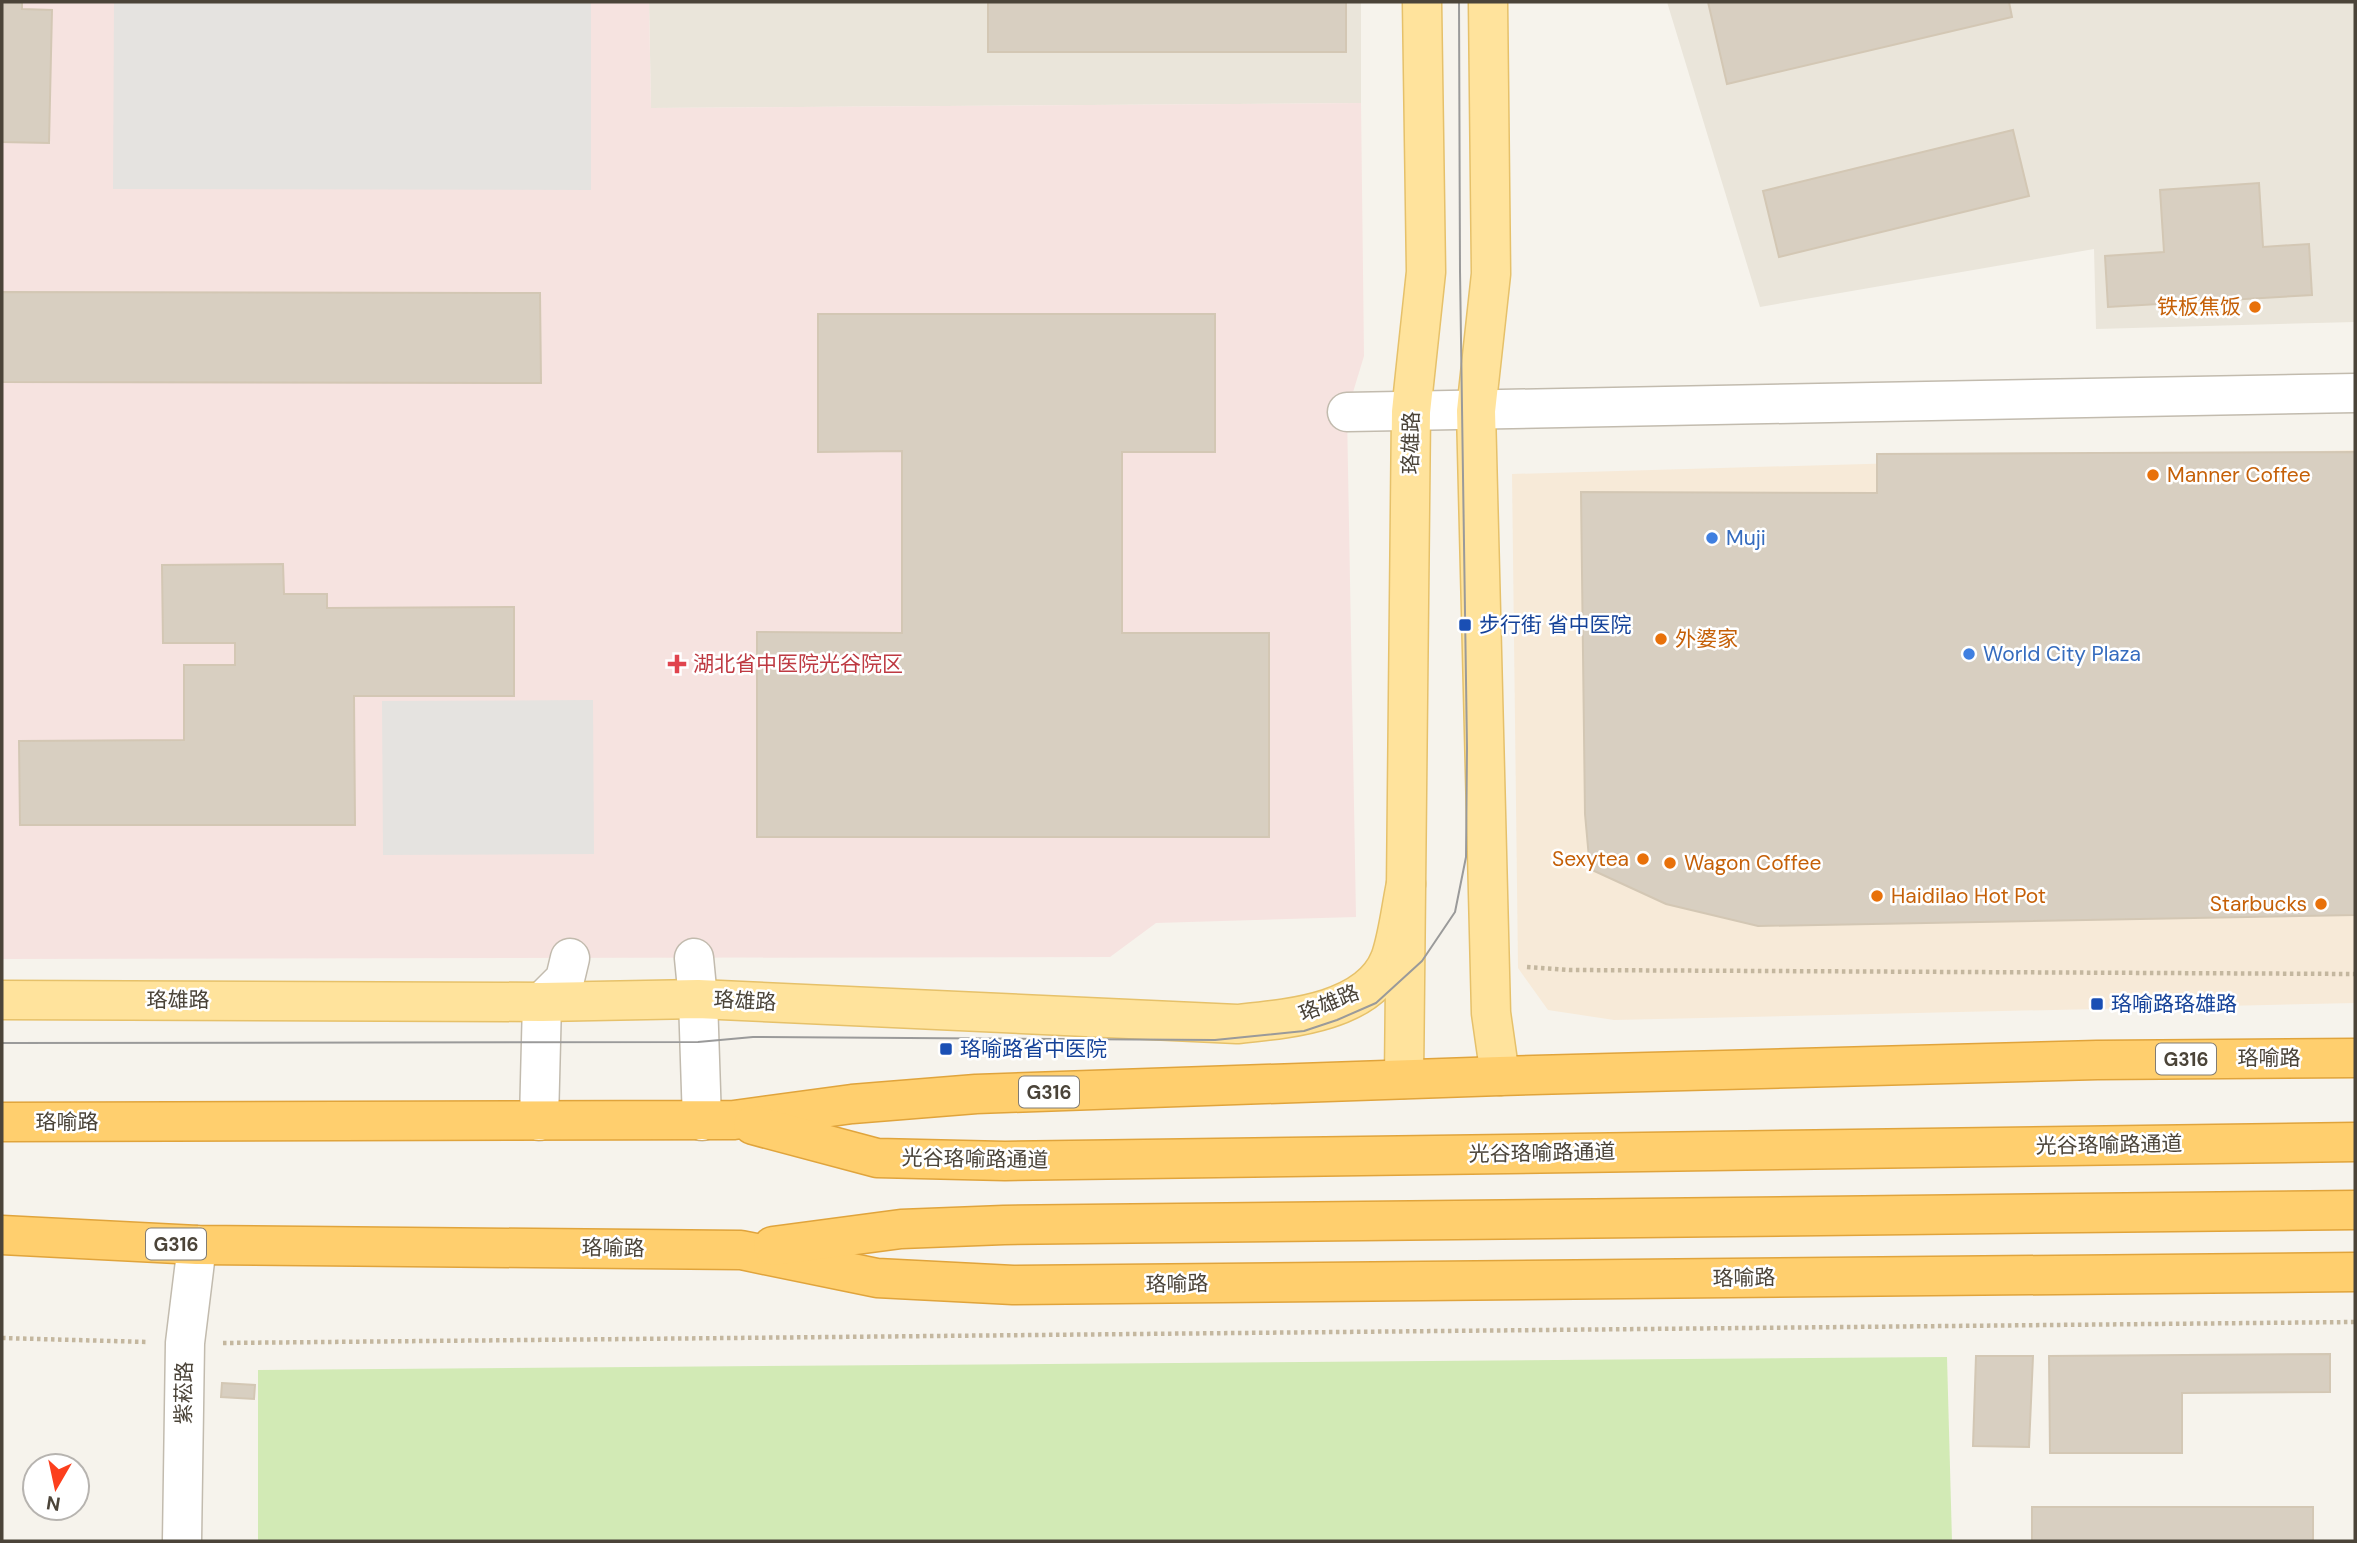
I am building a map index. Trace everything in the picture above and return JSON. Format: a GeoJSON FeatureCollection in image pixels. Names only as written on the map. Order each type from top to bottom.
{"type":"FeatureCollection","features":[{"type":"Feature","properties":{"kind":"highway","name":"珞喻路"},"geometry":{"type":"LineString","coordinates":[[2,1122],[718,1121],[852,1104],[976,1094],[1500,1076],[2111,1060],[2355,1058]]}},
{"type":"Feature","properties":{"kind":"highway","name":"光谷珞喻路通道"},"geometry":{"type":"LineString","coordinates":[[718,1121],[877,1158],[1005,1161],[2355,1142]]}},
{"type":"Feature","properties":{"kind":"highway"},"geometry":{"type":"LineString","coordinates":[[741,1250],[901,1229],[1003,1225],[2355,1210]]}},
{"type":"Feature","properties":{"kind":"highway","name":"珞喻路"},"geometry":{"type":"LineString","coordinates":[[2,1235],[197,1245],[741,1250],[877,1278],[1013,1285],[2355,1272]]}},
{"type":"Feature","properties":{"kind":"main road","name":"珞雄路"},"geometry":{"type":"LineString","coordinates":[[1404,1079],[1411,412],[1426,272],[1422,2]]}},
{"type":"Feature","properties":{"kind":"main road"},"geometry":{"type":"LineString","coordinates":[[1488,2],[1491,274],[1476,411],[1491,1013],[1500,1076]]}},
{"type":"Feature","properties":{"kind":"main road","name":"珞雄路"},"geometry":{"type":"LineString","coordinates":[[2,1000],[542,1002],[698,999],[1237,1024],[1300,1017],[1358,996],[1379,977],[1390,959],[1406,884]]}},
{"type":"Feature","properties":{"kind":"street"},"geometry":{"type":"LineString","coordinates":[[1348,412],[2355,393]]}},
{"type":"Feature","properties":{"kind":"street"},"geometry":{"type":"LineString","coordinates":[[539,1121],[542,1002],[565,979],[570,958]]}},
{"type":"Feature","properties":{"kind":"street"},"geometry":{"type":"LineString","coordinates":[[694,958],[718,1121]]}},
{"type":"Feature","properties":{"kind":"street","name":"紫菘路"},"geometry":{"type":"LineString","coordinates":[[182,1541],[185,1343],[197,1245]]}},
{"type":"Feature","properties":{"kind":"path"},"geometry":{"type":"LineString","coordinates":[[1490,964],[1570,970],[2355,974]]}},
{"type":"Feature","properties":{"kind":"path"},"geometry":{"type":"LineString","coordinates":[[2,1338],[185,1343],[2355,1322]]}},
{"type":"Feature","properties":{"kind":"shaded area","name":"湖北省中医院光谷院区"},"geometry":{"type":"Polygon","coordinates":[[[2,2],[649,2],[651,108],[1361,103],[1364,356],[1347,412],[1356,917],[1156,923],[1110,957],[2,959],[2,2]]]}},
{"type":"Feature","properties":{"kind":"shaded area"},"geometry":{"type":"Polygon","coordinates":[[[114,2],[591,2],[591,190],[113,189],[114,2]]]}},
{"type":"Feature","properties":{"kind":"shaded area"},"geometry":{"type":"Polygon","coordinates":[[[649,2],[1361,2],[1361,103],[651,108],[649,2]]]}},
{"type":"Feature","properties":{"kind":"shaded area"},"geometry":{"type":"Polygon","coordinates":[[[1667,2],[2355,2],[2355,322],[2096,329],[2094,249],[1760,307],[1667,2]]]}},
{"type":"Feature","properties":{"kind":"shaded area","name":"World City Plaza"},"geometry":{"type":"Polygon","coordinates":[[[2355,450],[2355,1003],[1614,1020],[1548,1010],[1518,968],[1512,474],[2355,450]]]}},
{"type":"Feature","properties":{"kind":"shaded area"},"geometry":{"type":"Polygon","coordinates":[[[593,700],[594,854],[383,855],[382,701],[593,700]]]}},
{"type":"Feature","properties":{"kind":"green space"},"geometry":{"type":"Polygon","coordinates":[[[1947,1357],[1952,1541],[258,1541],[258,1370],[1947,1357]]]}},
{"type":"Feature","properties":{"kind":"building"},"geometry":{"type":"Polygon","coordinates":[[[2,2],[22,2],[22,9],[52,10],[49,143],[2,142],[2,2]]]}},
{"type":"Feature","properties":{"kind":"building"},"geometry":{"type":"Polygon","coordinates":[[[988,2],[1346,2],[1346,52],[988,52],[988,2]]]}},
{"type":"Feature","properties":{"kind":"building"},"geometry":{"type":"Polygon","coordinates":[[[1708,2],[2009,2],[2012,17],[1727,84],[1708,2]]]}},
{"type":"Feature","properties":{"kind":"building"},"geometry":{"type":"Polygon","coordinates":[[[2013,130],[2029,196],[1779,257],[1763,191],[2013,130]]]}},
{"type":"Feature","properties":{"kind":"building"},"geometry":{"type":"Polygon","coordinates":[[[2259,183],[2263,247],[2309,244],[2312,295],[2108,307],[2105,256],[2164,252],[2160,190],[2259,183]]]}},
{"type":"Feature","properties":{"kind":"building"},"geometry":{"type":"Polygon","coordinates":[[[2,292],[540,293],[541,383],[2,382],[2,292]]]}},
{"type":"Feature","properties":{"kind":"building"},"geometry":{"type":"Polygon","coordinates":[[[818,314],[1215,314],[1215,452],[1122,452],[1122,633],[1269,633],[1269,837],[757,837],[757,632],[902,633],[902,451],[818,452],[818,314]]]}},
{"type":"Feature","properties":{"kind":"building","name":"World City Plaza"},"geometry":{"type":"Polygon","coordinates":[[[2355,452],[2355,915],[1758,926],[1666,904],[1590,869],[1585,814],[1581,492],[1877,493],[1877,454],[2355,452]]]}},
{"type":"Feature","properties":{"kind":"building"},"geometry":{"type":"Polygon","coordinates":[[[283,564],[284,594],[327,594],[327,608],[514,607],[514,696],[354,696],[355,825],[20,825],[19,741],[184,740],[184,665],[235,665],[235,643],[163,643],[162,565],[283,564]]]}},
{"type":"Feature","properties":{"kind":"building"},"geometry":{"type":"Polygon","coordinates":[[[2330,1354],[2330,1392],[2182,1393],[2182,1453],[2050,1453],[2049,1356],[2330,1354]]]}},
{"type":"Feature","properties":{"kind":"building"},"geometry":{"type":"Polygon","coordinates":[[[1976,1356],[2033,1356],[2029,1447],[1973,1446],[1976,1356]]]}},
{"type":"Feature","properties":{"kind":"building"},"geometry":{"type":"Polygon","coordinates":[[[222,1383],[255,1385],[254,1399],[221,1397],[222,1383]]]}},
{"type":"Feature","properties":{"kind":"building"},"geometry":{"type":"Polygon","coordinates":[[[2032,1507],[2313,1507],[2313,1541],[2032,1541],[2032,1507]]]}},
{"type":"Feature","properties":{"kind":"tram line"},"geometry":{"type":"LineString","coordinates":[[2,1043],[698,1042],[753,1037],[1215,1040],[1304,1031],[1376,1003],[1422,961],[1455,912],[1466,857],[1459,2]]}},
{"type":"Feature","properties":{"kind":"place","name":"铁板焦饭"},"geometry":{"type":"Point","coordinates":[2255,307]}},
{"type":"Feature","properties":{"kind":"place","name":"Manner Coffee"},"geometry":{"type":"Point","coordinates":[2153,475]}},
{"type":"Feature","properties":{"kind":"place","name":"Muji"},"geometry":{"type":"Point","coordinates":[1712,538]}},
{"type":"Feature","properties":{"kind":"place","name":"步行街 省中医院"},"geometry":{"type":"Point","coordinates":[1465,625]}},
{"type":"Feature","properties":{"kind":"place","name":"外婆家"},"geometry":{"type":"Point","coordinates":[1661,639]}},
{"type":"Feature","properties":{"kind":"place","name":"World City Plaza"},"geometry":{"type":"Point","coordinates":[1969,654]}},
{"type":"Feature","properties":{"kind":"place","name":"湖北省中医院光谷院区"},"geometry":{"type":"Point","coordinates":[677,664]}},
{"type":"Feature","properties":{"kind":"place","name":"Sexytea"},"geometry":{"type":"Point","coordinates":[1643,859]}},
{"type":"Feature","properties":{"kind":"place","name":"Wagon Coffee"},"geometry":{"type":"Point","coordinates":[1670,863]}},
{"type":"Feature","properties":{"kind":"place","name":"Haidilao Hot Pot"},"geometry":{"type":"Point","coordinates":[1877,896]}},
{"type":"Feature","properties":{"kind":"place","name":"Starbucks"},"geometry":{"type":"Point","coordinates":[2321,904]}},
{"type":"Feature","properties":{"kind":"place","name":"珞喻路珞雄路"},"geometry":{"type":"Point","coordinates":[2097,1004]}},
{"type":"Feature","properties":{"kind":"place","name":"珞喻路省中医院"},"geometry":{"type":"Point","coordinates":[946,1049]}}]}
